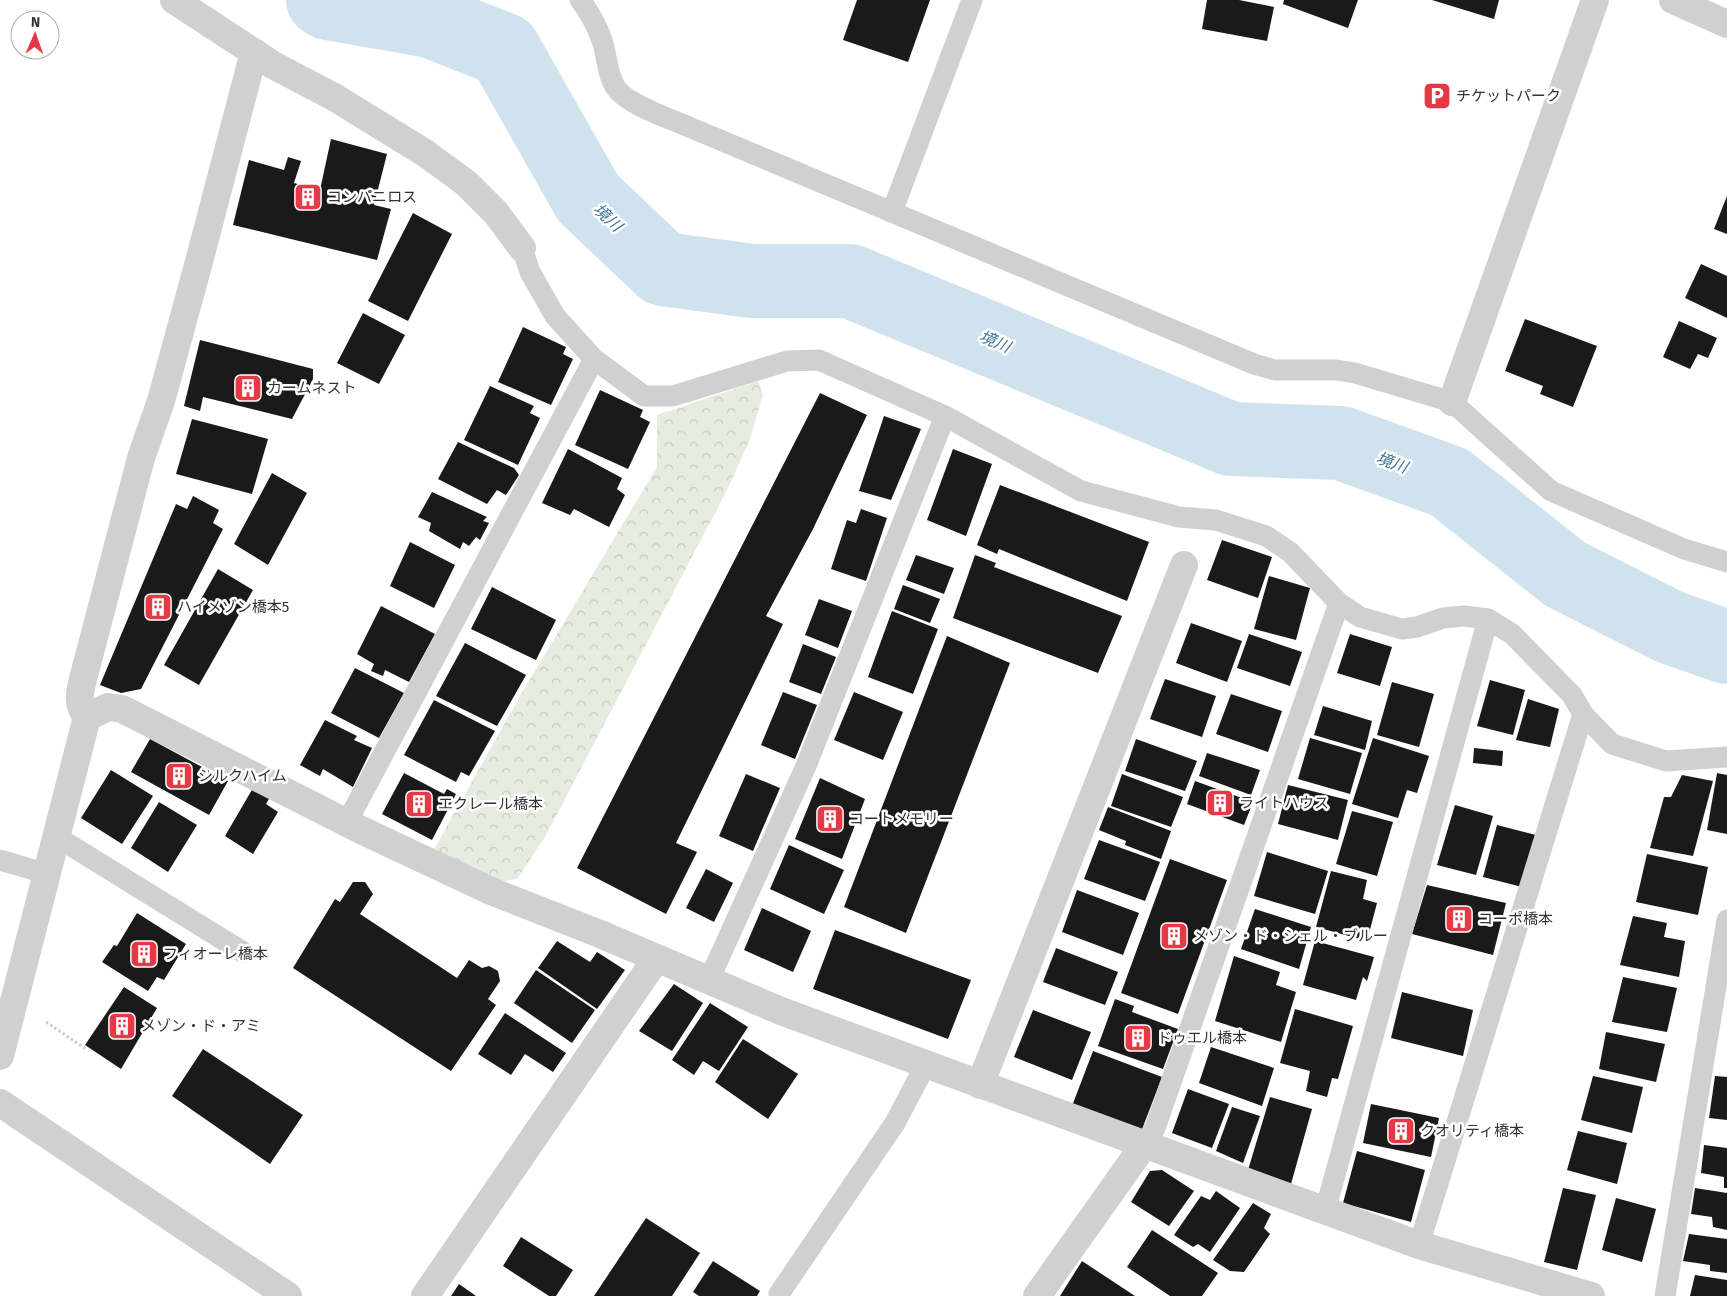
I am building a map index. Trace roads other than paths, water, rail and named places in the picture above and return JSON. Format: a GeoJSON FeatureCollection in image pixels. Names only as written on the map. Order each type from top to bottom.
{"type":"FeatureCollection","features":[{"type":"Feature","properties":{"kind":"street"},"geometry":{"type":"LineString","coordinates":[[174,0],[273,65],[334,97],[425,153],[466,183],[496,213],[522,248]]}},
{"type":"Feature","properties":{"kind":"street"},"geometry":{"type":"LineString","coordinates":[[1452,402],[1595,0]]}},
{"type":"Feature","properties":{"kind":"street"},"geometry":{"type":"LineString","coordinates":[[1674,0],[1727,24]]}},
{"type":"Feature","properties":{"kind":"street"},"geometry":{"type":"LineString","coordinates":[[87,717],[81,709],[78,698],[80,688],[141,458],[161,401],[193,287],[254,52]]}},
{"type":"Feature","properties":{"kind":"street"},"geometry":{"type":"LineString","coordinates":[[980,1085],[1184,565]]}},
{"type":"Feature","properties":{"kind":"street"},"geometry":{"type":"LineString","coordinates":[[87,717],[108,707],[122,709],[347,822],[506,898],[600,934],[782,1010],[980,1085],[1419,1245],[1591,1296]]}},
{"type":"Feature","properties":{"kind":"street"},"geometry":{"type":"LineString","coordinates":[[0,1056],[87,717]]}},
{"type":"Feature","properties":{"kind":"street"},"geometry":{"type":"LineString","coordinates":[[424,1296],[656,959]]}},
{"type":"Feature","properties":{"kind":"street"},"geometry":{"type":"LineString","coordinates":[[0,1103],[288,1296]]}},
{"type":"Feature","properties":{"kind":"street"},"geometry":{"type":"LineString","coordinates":[[1037,1296],[1144,1145]]}},
{"type":"Feature","properties":{"kind":"lane"},"geometry":{"type":"LineString","coordinates":[[580,0],[586,8],[604,46],[609,72],[616,88],[626,97],[689,127],[1254,364],[1275,370],[1337,370],[1355,373],[1452,402],[1551,491],[1684,550],[1727,562]]}},
{"type":"Feature","properties":{"kind":"lane"},"geometry":{"type":"LineString","coordinates":[[892,212],[972,0]]}},
{"type":"Feature","properties":{"kind":"lane"},"geometry":{"type":"LineString","coordinates":[[522,248],[530,272],[543,298],[555,316],[594,359],[644,396],[658,398],[694,390],[787,361],[819,360],[945,416],[1081,491],[1179,517],[1223,521],[1266,536],[1290,552],[1339,603],[1360,617],[1402,629],[1417,627],[1443,618],[1464,616],[1488,619],[1518,639],[1572,695],[1583,714],[1612,744],[1666,761],[1727,757]]}},
{"type":"Feature","properties":{"kind":"lane"},"geometry":{"type":"LineString","coordinates":[[347,822],[594,359]]}},
{"type":"Feature","properties":{"kind":"lane"},"geometry":{"type":"LineString","coordinates":[[709,980],[806,766],[945,416]]}},
{"type":"Feature","properties":{"kind":"lane"},"geometry":{"type":"LineString","coordinates":[[1144,1145],[1155,1128],[1339,603]]}},
{"type":"Feature","properties":{"kind":"lane"},"geometry":{"type":"LineString","coordinates":[[1325,1211],[1488,619]]}},
{"type":"Feature","properties":{"kind":"lane"},"geometry":{"type":"LineString","coordinates":[[1419,1245],[1583,714]]}},
{"type":"Feature","properties":{"kind":"lane"},"geometry":{"type":"LineString","coordinates":[[57,837],[243,952]]}},
{"type":"Feature","properties":{"kind":"lane"},"geometry":{"type":"LineString","coordinates":[[0,860],[48,874]]}},
{"type":"Feature","properties":{"kind":"lane"},"geometry":{"type":"LineString","coordinates":[[1665,1296],[1727,920]]}},
{"type":"Feature","properties":{"kind":"lane"},"geometry":{"type":"LineString","coordinates":[[779,1294],[895,1123],[926,1064]]}},
{"type":"Feature","properties":{"kind":"waterway","name":"境川"},"geometry":{"type":"LineString","coordinates":[[323,0],[328,3],[431,21],[504,50],[588,198],[663,269],[752,281],[850,281],[1231,439],[1341,443],[1449,482],[1565,574],[1670,627],[1727,647]]}},
{"type":"Feature","properties":{"kind":"place","name":"チケットパーク"},"geometry":{"type":"Point","coordinates":[1437,96]}},
{"type":"Feature","properties":{"kind":"place","name":"コンパニロス"},"geometry":{"type":"Point","coordinates":[308,197]}},
{"type":"Feature","properties":{"kind":"place","name":"カームネスト"},"geometry":{"type":"Point","coordinates":[248,388]}},
{"type":"Feature","properties":{"kind":"place","name":"ハイメゾン橋本5"},"geometry":{"type":"Point","coordinates":[158,607]}},
{"type":"Feature","properties":{"kind":"place","name":"シルクハイム"},"geometry":{"type":"Point","coordinates":[179,776]}},
{"type":"Feature","properties":{"kind":"place","name":"ライトハウス"},"geometry":{"type":"Point","coordinates":[1220,803]}},
{"type":"Feature","properties":{"kind":"place","name":"エクレール橋本"},"geometry":{"type":"Point","coordinates":[419,804]}},
{"type":"Feature","properties":{"kind":"place","name":"コートメモリー"},"geometry":{"type":"Point","coordinates":[830,819]}},
{"type":"Feature","properties":{"kind":"place","name":"コーポ橋本"},"geometry":{"type":"Point","coordinates":[1459,919]}},
{"type":"Feature","properties":{"kind":"place","name":"メゾン・ド・シェル・ブルー"},"geometry":{"type":"Point","coordinates":[1174,936]}},
{"type":"Feature","properties":{"kind":"place","name":"フィオーレ橋本"},"geometry":{"type":"Point","coordinates":[144,954]}},
{"type":"Feature","properties":{"kind":"place","name":"メゾン・ド・アミ"},"geometry":{"type":"Point","coordinates":[122,1026]}},
{"type":"Feature","properties":{"kind":"place","name":"ドゥエル橋本"},"geometry":{"type":"Point","coordinates":[1138,1038]}},
{"type":"Feature","properties":{"kind":"place","name":"クオリティ橋本"},"geometry":{"type":"Point","coordinates":[1401,1131]}}]}
